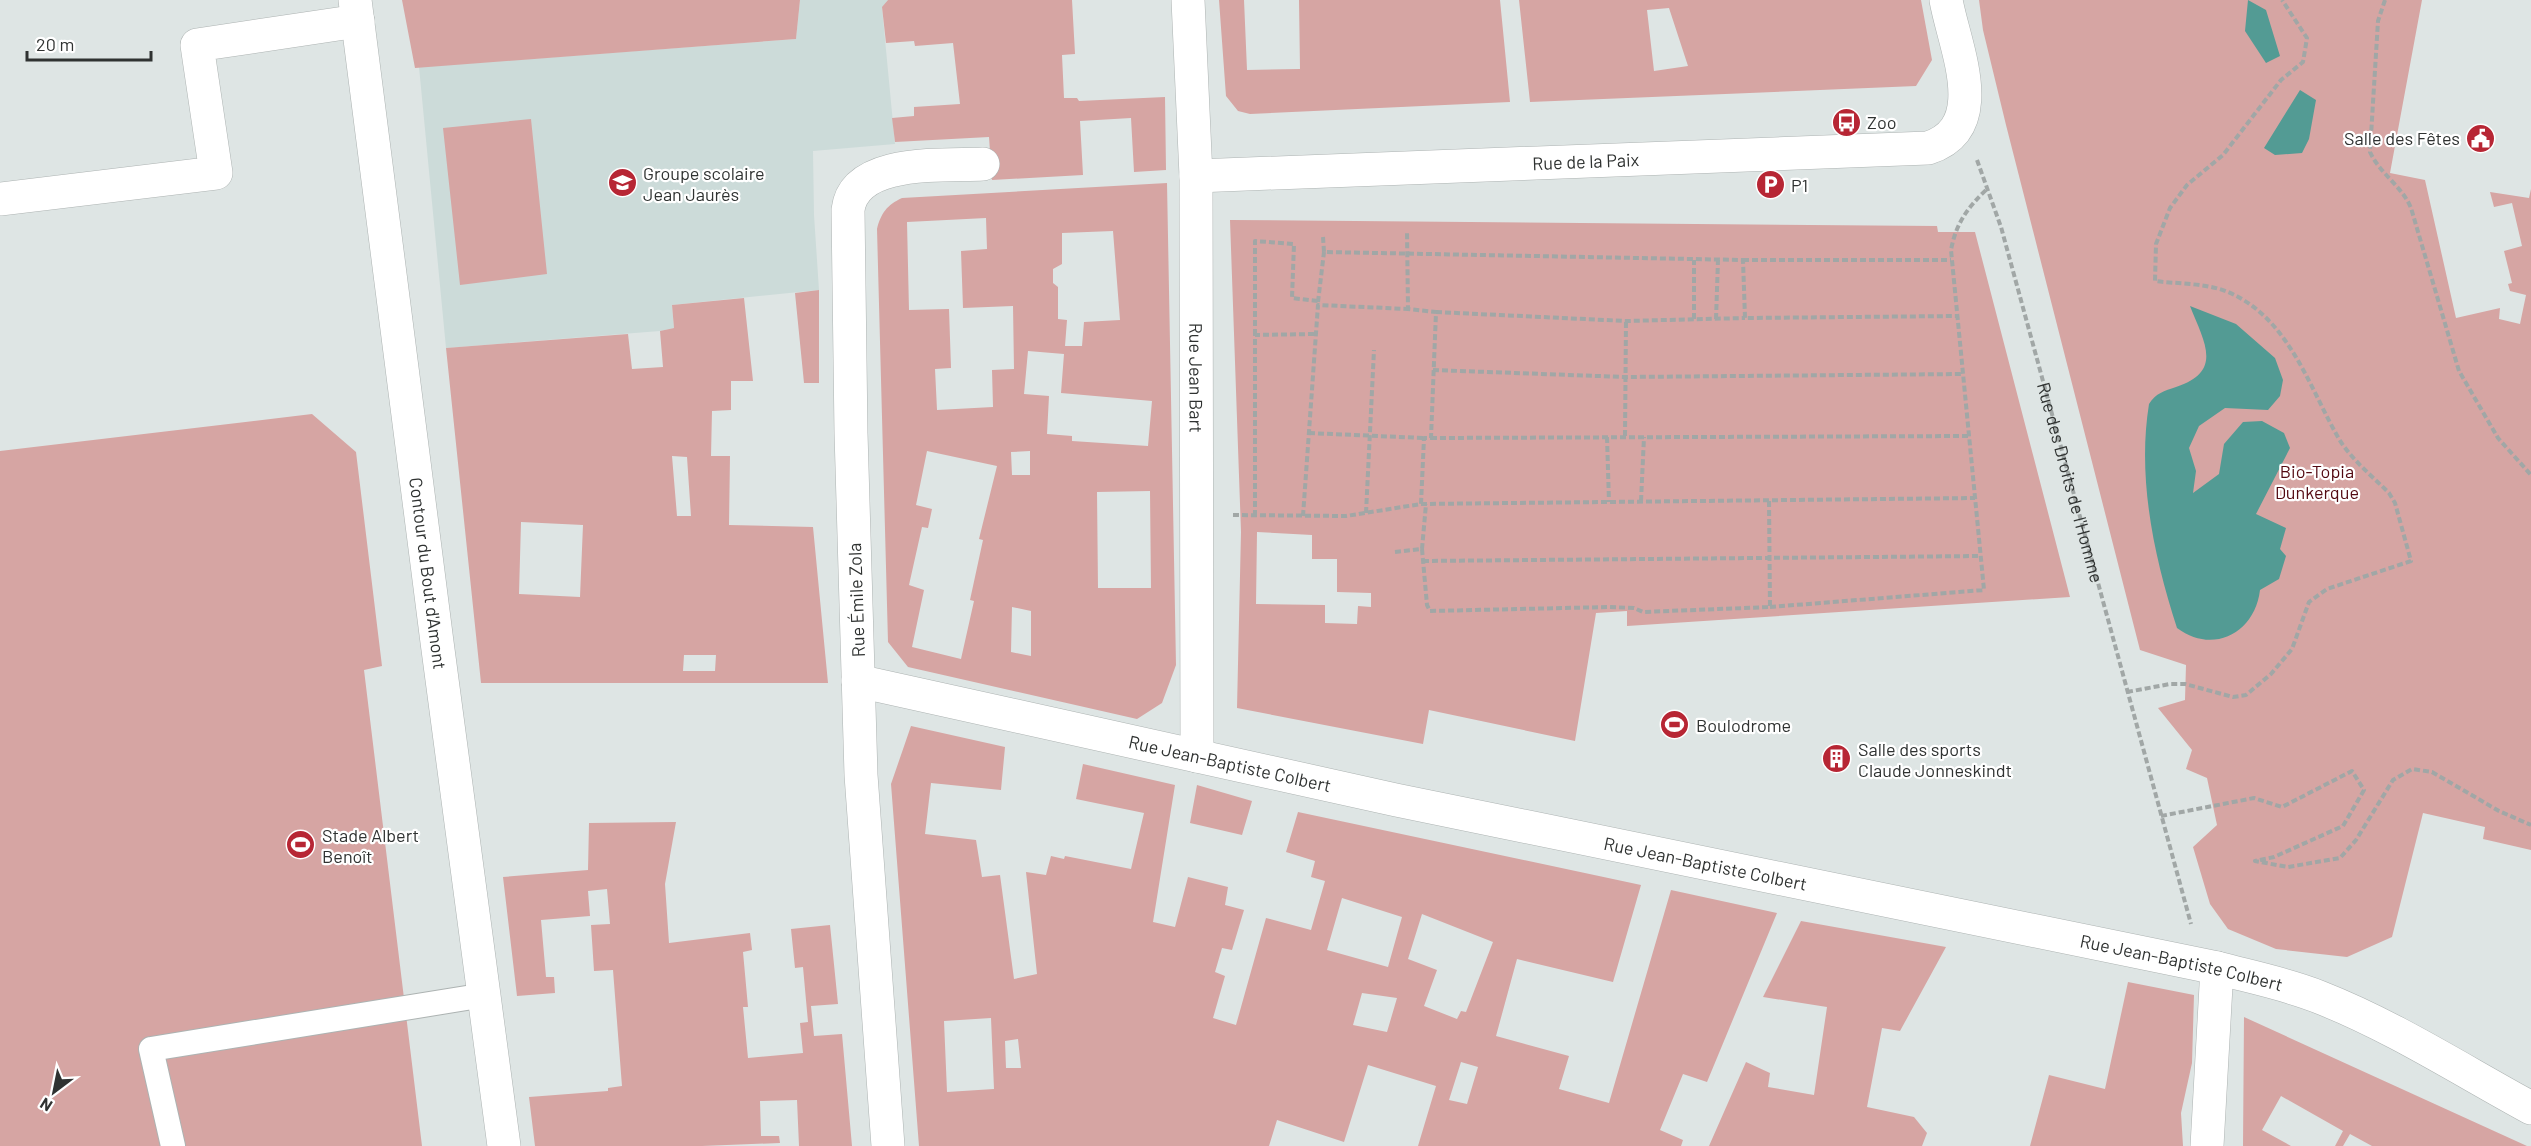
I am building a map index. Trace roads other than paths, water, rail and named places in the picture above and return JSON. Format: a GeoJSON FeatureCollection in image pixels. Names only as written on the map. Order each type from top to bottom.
{"type":"FeatureCollection","features":[{"type":"Feature","properties":{"kind":"street","name":"Rue Jean Bart"},"geometry":{"type":"LineString","coordinates":[[1188,0],[1197,176],[1197,756]]}},
{"type":"Feature","properties":{"kind":"street","name":"Rue de la Paix"},"geometry":{"type":"LineString","coordinates":[[1197,176],[1918,150],[1943,142],[1954,132],[1962,119],[1966,104],[1965,89],[1946,0]]}},
{"type":"Feature","properties":{"kind":"street"},"geometry":{"type":"LineString","coordinates":[[0,199],[216,173],[197,45],[357,10]]}},
{"type":"Feature","properties":{"kind":"street","name":"Contour du Bout d'Amont"},"geometry":{"type":"LineString","coordinates":[[357,10],[436,642],[504,1146]]}},
{"type":"Feature","properties":{"kind":"street","name":"Rue Émile Zola"},"geometry":{"type":"LineString","coordinates":[[888,1146],[864,826],[858,681],[847,238],[850,198],[861,183],[880,172],[983,164]]}},
{"type":"Feature","properties":{"kind":"street","name":"Rue Jean-Baptiste Colbert"},"geometry":{"type":"LineString","coordinates":[[858,681],[1396,800],[2210,967],[2292,987],[2380,1023],[2531,1108]]}},
{"type":"Feature","properties":{"kind":"street"},"geometry":{"type":"LineString","coordinates":[[2207,1146],[2210,967]]}},
{"type":"Feature","properties":{"kind":"lane"},"geometry":{"type":"LineString","coordinates":[[173,1146],[151,1049],[485,995]]}},
{"type":"Feature","properties":{"kind":"water"},"geometry":{"type":"Polygon","coordinates":[[[2248,0],[2266,10],[2280,56],[2266,63],[2245,31],[2248,0]]]}},
{"type":"Feature","properties":{"kind":"water"},"geometry":{"type":"Polygon","coordinates":[[[2300,90],[2316,100],[2309,139],[2302,153],[2275,155],[2264,148],[2300,90]]]}},
{"type":"Feature","properties":{"kind":"water"},"geometry":{"type":"Polygon","coordinates":[[[2190,306],[2236,324],[2275,358],[2283,380],[2280,396],[2268,410],[2225,408],[2199,426],[2189,448],[2196,471],[2193,493],[2219,474],[2224,444],[2243,422],[2262,421],[2284,433],[2290,448],[2256,514],[2286,528],[2280,549],[2286,556],[2279,579],[2260,590],[2250,618],[2241,628],[2218,639],[2204,640],[2177,628],[2155,545],[2145,460],[2149,404],[2161,393],[2191,380],[2200,373],[2205,364],[2204,343],[2190,306]]]}},
{"type":"Feature","properties":{"kind":"place","name":"Zoo"},"geometry":{"type":"Point","coordinates":[1846,122]}},
{"type":"Feature","properties":{"kind":"place","name":"Salle des Fêtes"},"geometry":{"type":"Point","coordinates":[2481,138]}},
{"type":"Feature","properties":{"kind":"place","name":"Groupe scolaire Jean Jaurès"},"geometry":{"type":"Point","coordinates":[622,183]}},
{"type":"Feature","properties":{"kind":"place","name":"P1"},"geometry":{"type":"Point","coordinates":[1770,185]}},
{"type":"Feature","properties":{"kind":"place","name":"Boulodrome"},"geometry":{"type":"Point","coordinates":[1675,725]}},
{"type":"Feature","properties":{"kind":"place","name":"Salle des sports Claude Jonneskindt"},"geometry":{"type":"Point","coordinates":[1837,759]}},
{"type":"Feature","properties":{"kind":"place","name":"Stade Albert Benoît"},"geometry":{"type":"Point","coordinates":[301,845]}},
{"type":"Feature","properties":{"kind":"park label","name":"Bio-Topia Dunkerque"},"geometry":{"type":"Point","coordinates":[2317,481]}}]}
